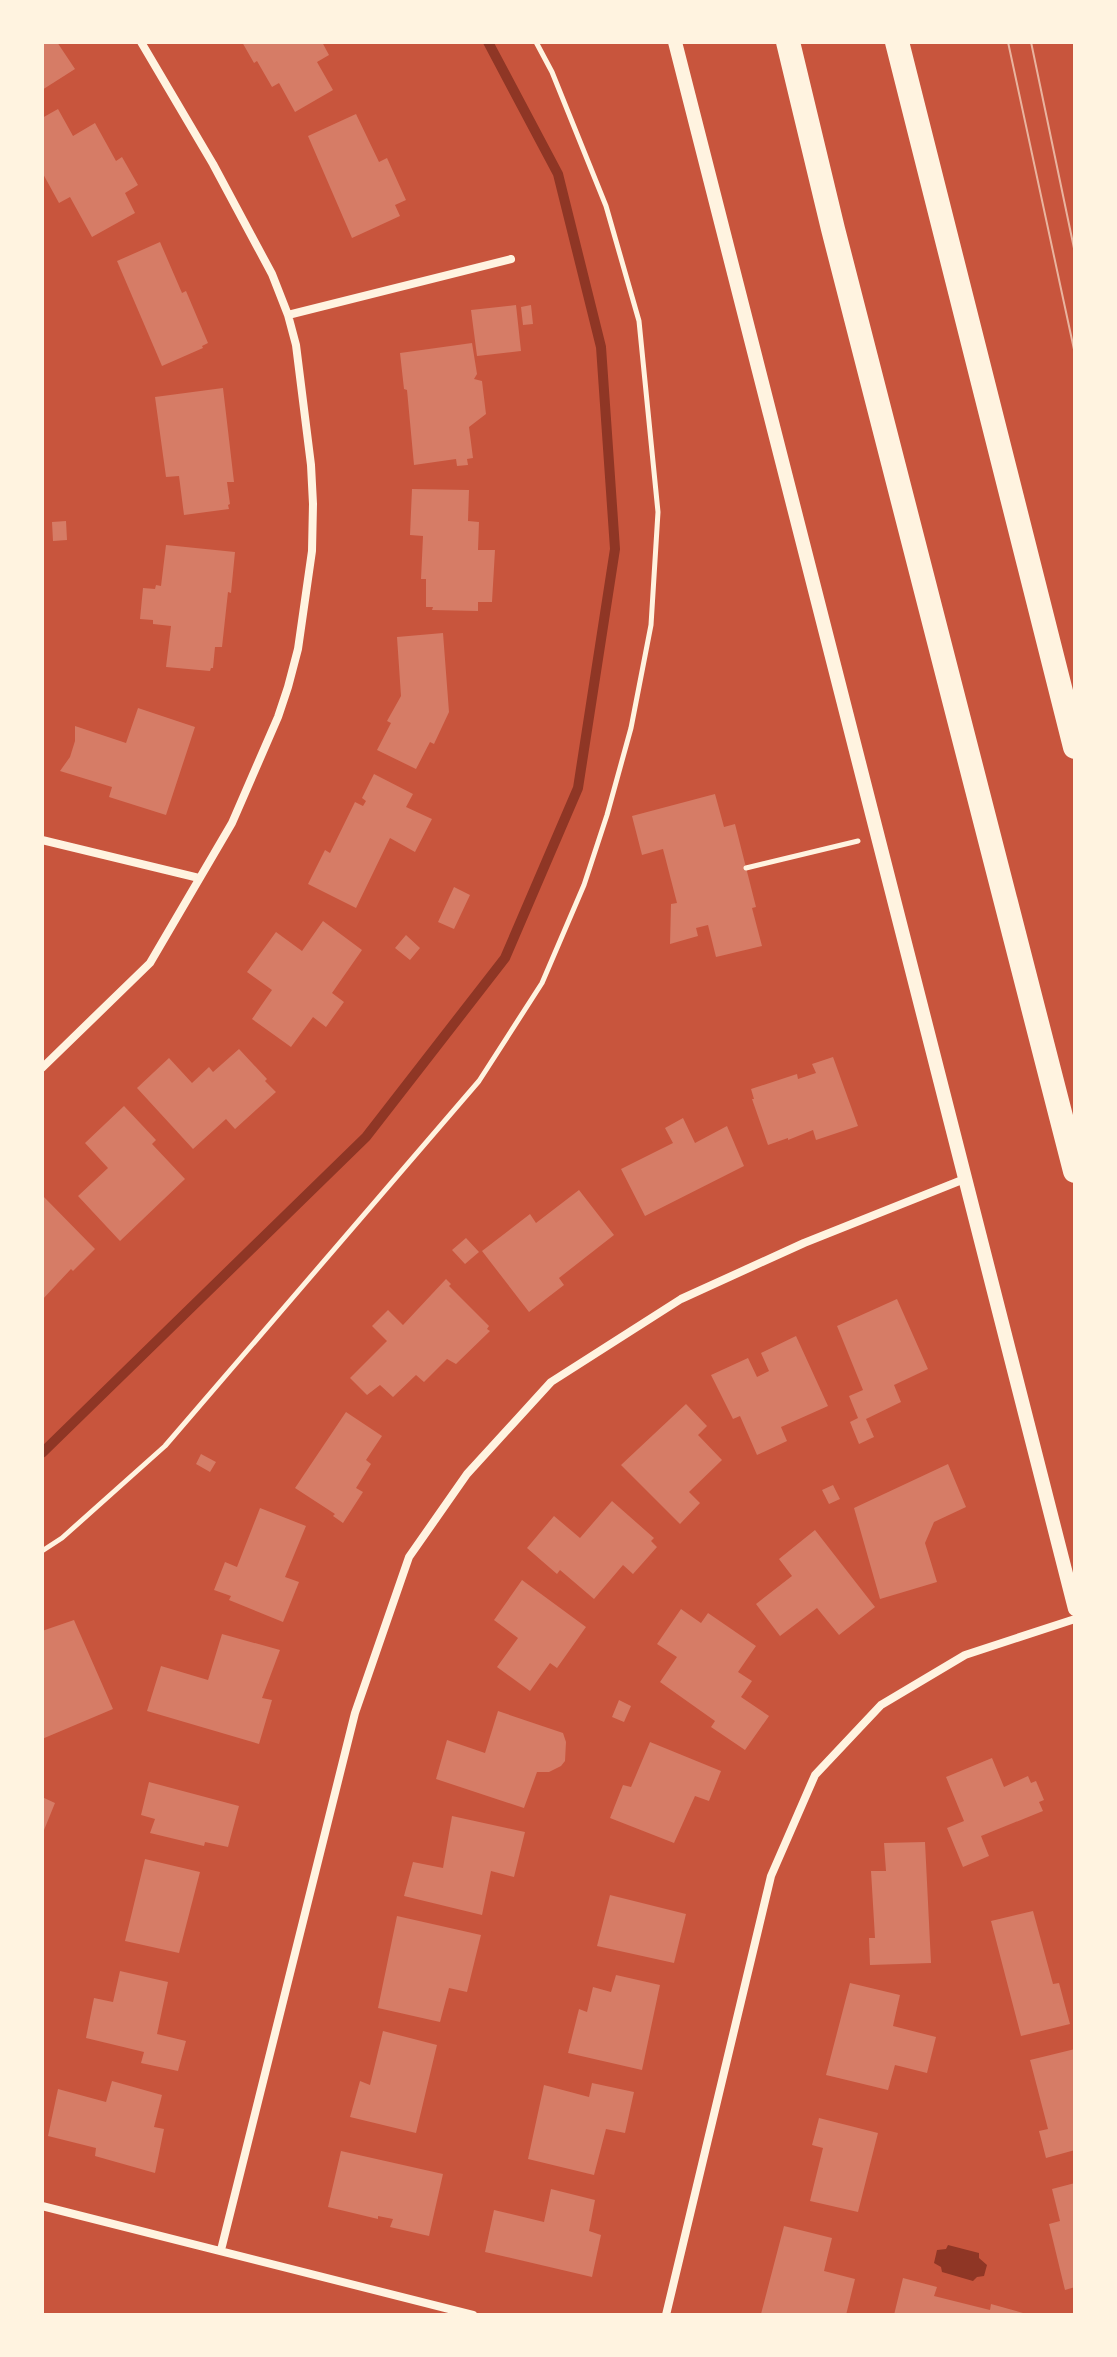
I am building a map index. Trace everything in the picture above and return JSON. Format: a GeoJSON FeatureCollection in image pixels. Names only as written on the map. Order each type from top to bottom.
{"type":"FeatureCollection","features":[{"type":"Feature","properties":{"kind":"highway"},"geometry":{"type":"LineString","coordinates":[[771,42],[833,229]]}},
{"type":"Feature","properties":{"kind":"highway"},"geometry":{"type":"LineString","coordinates":[[788,42],[833,229],[1075,1171]]}},
{"type":"Feature","properties":{"kind":"highway"},"geometry":{"type":"LineString","coordinates":[[897,42],[1075,747]]}},
{"type":"Feature","properties":{"kind":"highway"},"geometry":{"type":"LineString","coordinates":[[913,42],[938,205]]}},
{"type":"Feature","properties":{"kind":"street"},"geometry":{"type":"LineString","coordinates":[[42,1068],[150,963],[232,823],[278,717],[298,649],[312,551],[311,465],[296,345],[288,315],[272,274],[213,164],[141,42]]}},
{"type":"Feature","properties":{"kind":"street"},"geometry":{"type":"LineString","coordinates":[[675,42],[1075,1609]]}},
{"type":"Feature","properties":{"kind":"street"},"geometry":{"type":"LineString","coordinates":[[288,315],[511,259]]}},
{"type":"Feature","properties":{"kind":"street"},"geometry":{"type":"LineString","coordinates":[[42,840],[199,878]]}},
{"type":"Feature","properties":{"kind":"street"},"geometry":{"type":"LineString","coordinates":[[221,2250],[355,1713],[409,1557],[467,1474],[551,1382],[681,1299],[804,1243],[967,1178]]}},
{"type":"Feature","properties":{"kind":"street"},"geometry":{"type":"LineString","coordinates":[[666,2315],[771,1876],[815,1775],[881,1705],[965,1655],[1075,1619]]}},
{"type":"Feature","properties":{"kind":"street"},"geometry":{"type":"LineString","coordinates":[[42,2206],[473,2315]]}},
{"type":"Feature","properties":{"kind":"path"},"geometry":{"type":"LineString","coordinates":[[42,1551],[62,1538],[165,1446],[479,1081],[542,983],[584,885],[607,815],[631,728],[651,625],[658,512],[639,321],[606,206],[552,72],[536,42]]}},
{"type":"Feature","properties":{"kind":"path"},"geometry":{"type":"LineString","coordinates":[[746,868],[879,836]]}},
{"type":"Feature","properties":{"kind":"shaded area"},"geometry":{"type":"Polygon","coordinates":[[[948,2245],[979,2253],[979,2258],[987,2265],[984,2276],[973,2281],[942,2272],[941,2267],[934,2263],[937,2250],[946,2249],[948,2245]]]}},
{"type":"Feature","properties":{"kind":"building"},"geometry":{"type":"Polygon","coordinates":[[[42,42],[57,42],[75,69],[42,90],[42,42]]]}},
{"type":"Feature","properties":{"kind":"building"},"geometry":{"type":"Polygon","coordinates":[[[242,42],[322,42],[329,55],[317,62],[333,90],[295,112],[279,83],[272,87],[242,42]]]}},
{"type":"Feature","properties":{"kind":"building"},"geometry":{"type":"Polygon","coordinates":[[[58,109],[73,136],[95,123],[116,161],[122,157],[138,185],[125,193],[135,213],[92,237],[70,197],[59,203],[42,172],[42,118],[58,109]]]}},
{"type":"Feature","properties":{"kind":"building"},"geometry":{"type":"Polygon","coordinates":[[[356,114],[379,162],[387,158],[406,200],[395,205],[400,216],[352,238],[308,136],[356,114]]]}},
{"type":"Feature","properties":{"kind":"building"},"geometry":{"type":"Polygon","coordinates":[[[160,242],[182,293],[186,291],[208,343],[162,366],[117,261],[160,242]]]}},
{"type":"Feature","properties":{"kind":"building"},"geometry":{"type":"Polygon","coordinates":[[[516,305],[521,351],[477,356],[471,310],[516,305]]]}},
{"type":"Feature","properties":{"kind":"building"},"geometry":{"type":"Polygon","coordinates":[[[531,305],[533,324],[523,325],[521,307],[531,305]]]}},
{"type":"Feature","properties":{"kind":"building"},"geometry":{"type":"Polygon","coordinates":[[[472,343],[477,374],[474,379],[482,381],[486,414],[469,427],[473,458],[467,459],[468,465],[457,466],[456,459],[414,465],[400,353],[472,343]]]}},
{"type":"Feature","properties":{"kind":"building"},"geometry":{"type":"Polygon","coordinates":[[[223,388],[234,482],[227,482],[229,509],[184,515],[179,476],[166,477],[155,397],[223,388]]]}},
{"type":"Feature","properties":{"kind":"building"},"geometry":{"type":"Polygon","coordinates":[[[412,489],[469,490],[468,521],[479,522],[478,550],[495,550],[492,602],[478,602],[478,611],[432,610],[433,607],[426,607],[426,579],[421,579],[423,536],[410,535],[412,489]]]}},
{"type":"Feature","properties":{"kind":"building"},"geometry":{"type":"Polygon","coordinates":[[[66,521],[67,540],[53,541],[52,522],[66,521]]]}},
{"type":"Feature","properties":{"kind":"building"},"geometry":{"type":"Polygon","coordinates":[[[166,545],[235,552],[222,647],[215,647],[210,671],[166,667],[171,626],[140,619],[143,588],[161,586],[166,545]]]}},
{"type":"Feature","properties":{"kind":"building"},"geometry":{"type":"Polygon","coordinates":[[[443,633],[449,712],[434,744],[430,742],[416,769],[377,750],[391,723],[387,721],[401,696],[397,637],[443,633]]]}},
{"type":"Feature","properties":{"kind":"building"},"geometry":{"type":"Polygon","coordinates":[[[138,708],[195,727],[166,815],[109,797],[112,787],[60,771],[70,757],[75,726],[126,743],[138,708]]]}},
{"type":"Feature","properties":{"kind":"building"},"geometry":{"type":"Polygon","coordinates":[[[374,774],[413,794],[406,807],[432,819],[415,852],[390,838],[356,908],[308,884],[325,850],[330,853],[355,802],[363,806],[366,801],[362,798],[374,774]]]}},
{"type":"Feature","properties":{"kind":"building"},"geometry":{"type":"Polygon","coordinates":[[[715,794],[724,827],[735,824],[756,907],[752,908],[762,946],[716,957],[708,925],[696,928],[698,936],[670,944],[671,904],[677,903],[663,849],[642,855],[632,816],[715,794]]]}},
{"type":"Feature","properties":{"kind":"building"},"geometry":{"type":"Polygon","coordinates":[[[454,887],[470,895],[454,929],[438,922],[454,887]]]}},
{"type":"Feature","properties":{"kind":"building"},"geometry":{"type":"Polygon","coordinates":[[[323,921],[362,950],[332,993],[344,1002],[326,1027],[313,1017],[291,1047],[252,1019],[272,990],[247,972],[276,932],[302,951],[323,921]]]}},
{"type":"Feature","properties":{"kind":"building"},"geometry":{"type":"Polygon","coordinates":[[[406,935],[420,948],[410,960],[395,948],[406,935]]]}},
{"type":"Feature","properties":{"kind":"building"},"geometry":{"type":"Polygon","coordinates":[[[239,1049],[276,1092],[235,1129],[226,1119],[193,1149],[137,1088],[169,1058],[192,1083],[209,1067],[213,1072],[239,1049]]]}},
{"type":"Feature","properties":{"kind":"building"},"geometry":{"type":"Polygon","coordinates":[[[833,1057],[858,1126],[816,1140],[813,1130],[768,1145],[751,1089],[797,1074],[798,1079],[816,1073],[812,1064],[833,1057]]]}},
{"type":"Feature","properties":{"kind":"building"},"geometry":{"type":"Polygon","coordinates":[[[124,1106],[156,1140],[152,1144],[185,1179],[120,1241],[78,1196],[108,1168],[85,1143],[124,1106]]]}},
{"type":"Feature","properties":{"kind":"building"},"geometry":{"type":"Polygon","coordinates":[[[683,1118],[695,1143],[727,1126],[744,1166],[645,1216],[621,1169],[673,1143],[665,1128],[683,1118]]]}},
{"type":"Feature","properties":{"kind":"building"},"geometry":{"type":"Polygon","coordinates":[[[579,1190],[614,1235],[559,1278],[564,1285],[529,1312],[482,1251],[530,1214],[536,1223],[579,1190]]]}},
{"type":"Feature","properties":{"kind":"building"},"geometry":{"type":"Polygon","coordinates":[[[42,1195],[95,1249],[42,1300],[42,1195]]]}},
{"type":"Feature","properties":{"kind":"building"},"geometry":{"type":"Polygon","coordinates":[[[466,1238],[479,1252],[465,1264],[452,1250],[466,1238]]]}},
{"type":"Feature","properties":{"kind":"building"},"geometry":{"type":"Polygon","coordinates":[[[446,1279],[451,1284],[449,1286],[489,1326],[487,1329],[490,1331],[456,1364],[447,1359],[424,1382],[416,1375],[393,1397],[380,1385],[367,1395],[350,1378],[387,1341],[372,1326],[388,1310],[403,1325],[446,1279]]]}},
{"type":"Feature","properties":{"kind":"building"},"geometry":{"type":"Polygon","coordinates":[[[897,1299],[928,1369],[894,1385],[901,1402],[866,1419],[874,1437],[859,1444],[850,1422],[858,1418],[849,1396],[863,1390],[837,1326],[897,1299]]]}},
{"type":"Feature","properties":{"kind":"building"},"geometry":{"type":"Polygon","coordinates":[[[796,1336],[828,1406],[781,1427],[787,1441],[757,1455],[740,1416],[733,1419],[711,1375],[748,1358],[757,1377],[769,1371],[761,1353],[796,1336]]]}},
{"type":"Feature","properties":{"kind":"building"},"geometry":{"type":"Polygon","coordinates":[[[686,1404],[707,1426],[698,1435],[722,1460],[689,1492],[700,1503],[680,1524],[621,1465],[686,1404]]]}},
{"type":"Feature","properties":{"kind":"building"},"geometry":{"type":"Polygon","coordinates":[[[346,1412],[382,1436],[366,1460],[371,1464],[356,1488],[363,1492],[343,1523],[333,1516],[335,1514],[295,1488],[346,1412]]]}},
{"type":"Feature","properties":{"kind":"building"},"geometry":{"type":"Polygon","coordinates":[[[201,1454],[216,1462],[210,1472],[196,1464],[201,1454]]]}},
{"type":"Feature","properties":{"kind":"building"},"geometry":{"type":"Polygon","coordinates":[[[948,1464],[966,1507],[934,1522],[925,1543],[937,1582],[880,1599],[854,1508],[948,1464]]]}},
{"type":"Feature","properties":{"kind":"building"},"geometry":{"type":"Polygon","coordinates":[[[833,1485],[840,1499],[829,1504],[822,1490],[833,1485]]]}},
{"type":"Feature","properties":{"kind":"building"},"geometry":{"type":"Polygon","coordinates":[[[612,1501],[654,1538],[651,1541],[657,1547],[633,1574],[623,1565],[594,1599],[560,1570],[557,1574],[527,1548],[554,1516],[580,1538],[612,1501]]]}},
{"type":"Feature","properties":{"kind":"building"},"geometry":{"type":"Polygon","coordinates":[[[260,1508],[306,1526],[285,1577],[299,1582],[283,1622],[229,1600],[231,1596],[214,1590],[225,1562],[237,1567],[260,1508]]]}},
{"type":"Feature","properties":{"kind":"building"},"geometry":{"type":"Polygon","coordinates":[[[815,1530],[875,1607],[839,1635],[817,1608],[780,1636],[756,1604],[792,1576],[779,1559],[815,1530]]]}},
{"type":"Feature","properties":{"kind":"building"},"geometry":{"type":"Polygon","coordinates":[[[522,1580],[586,1627],[557,1668],[550,1663],[530,1691],[497,1667],[518,1638],[494,1620],[522,1580]]]}},
{"type":"Feature","properties":{"kind":"building"},"geometry":{"type":"Polygon","coordinates":[[[681,1609],[701,1623],[708,1613],[756,1646],[738,1672],[752,1681],[741,1697],[769,1716],[745,1750],[711,1727],[715,1721],[660,1682],[677,1657],[657,1644],[681,1609]]]}},
{"type":"Feature","properties":{"kind":"building"},"geometry":{"type":"Polygon","coordinates":[[[74,1620],[113,1709],[42,1739],[42,1631],[74,1620]]]}},
{"type":"Feature","properties":{"kind":"building"},"geometry":{"type":"Polygon","coordinates":[[[222,1634],[280,1650],[262,1698],[272,1700],[259,1744],[147,1711],[161,1666],[208,1680],[222,1634]]]}},
{"type":"Feature","properties":{"kind":"building"},"geometry":{"type":"Polygon","coordinates":[[[619,1700],[631,1706],[624,1722],[612,1717],[619,1700]]]}},
{"type":"Feature","properties":{"kind":"building"},"geometry":{"type":"Polygon","coordinates":[[[498,1711],[563,1733],[566,1742],[565,1761],[549,1772],[537,1772],[524,1808],[436,1779],[447,1740],[485,1753],[498,1711]]]}},
{"type":"Feature","properties":{"kind":"building"},"geometry":{"type":"Polygon","coordinates":[[[650,1742],[721,1771],[709,1801],[695,1796],[674,1843],[610,1818],[623,1785],[631,1787],[650,1742]]]}},
{"type":"Feature","properties":{"kind":"building"},"geometry":{"type":"Polygon","coordinates":[[[992,1758],[1004,1787],[1028,1776],[1031,1783],[1036,1781],[1044,1800],[1039,1802],[1043,1811],[981,1836],[989,1856],[963,1867],[947,1828],[964,1821],[946,1777],[992,1758]]]}},
{"type":"Feature","properties":{"kind":"building"},"geometry":{"type":"Polygon","coordinates":[[[149,1782],[239,1806],[228,1847],[205,1842],[204,1846],[150,1833],[155,1819],[141,1815],[149,1782]]]}},
{"type":"Feature","properties":{"kind":"building"},"geometry":{"type":"Polygon","coordinates":[[[42,1797],[55,1803],[42,1835],[42,1797]]]}},
{"type":"Feature","properties":{"kind":"building"},"geometry":{"type":"Polygon","coordinates":[[[452,1816],[525,1832],[514,1877],[491,1871],[482,1915],[404,1896],[413,1862],[443,1868],[452,1816]]]}},
{"type":"Feature","properties":{"kind":"building"},"geometry":{"type":"Polygon","coordinates":[[[925,1842],[931,1963],[870,1965],[869,1938],[875,1938],[871,1871],[886,1871],[884,1843],[925,1842]]]}},
{"type":"Feature","properties":{"kind":"building"},"geometry":{"type":"Polygon","coordinates":[[[145,1859],[200,1872],[179,1953],[125,1941],[145,1859]]]}},
{"type":"Feature","properties":{"kind":"building"},"geometry":{"type":"Polygon","coordinates":[[[610,1895],[686,1914],[674,1963],[597,1946],[610,1895]]]}},
{"type":"Feature","properties":{"kind":"building"},"geometry":{"type":"Polygon","coordinates":[[[1033,1911],[1053,1984],[1059,1983],[1070,2024],[1021,2036],[991,1921],[1033,1911]]]}},
{"type":"Feature","properties":{"kind":"building"},"geometry":{"type":"Polygon","coordinates":[[[397,1916],[481,1935],[467,1992],[449,1988],[440,2022],[378,2008],[397,1916]]]}},
{"type":"Feature","properties":{"kind":"building"},"geometry":{"type":"Polygon","coordinates":[[[120,1971],[168,1982],[157,2034],[186,2041],[178,2071],[141,2063],[144,2052],[86,2038],[94,1998],[113,2002],[120,1971]]]}},
{"type":"Feature","properties":{"kind":"building"},"geometry":{"type":"Polygon","coordinates":[[[616,1975],[660,1985],[642,2070],[568,2053],[579,2009],[587,2012],[593,1987],[611,1992],[616,1975]]]}},
{"type":"Feature","properties":{"kind":"building"},"geometry":{"type":"Polygon","coordinates":[[[850,1983],[900,1995],[893,2026],[936,2037],[927,2073],[895,2065],[888,2090],[826,2075],[850,1983]]]}},
{"type":"Feature","properties":{"kind":"building"},"geometry":{"type":"Polygon","coordinates":[[[383,2031],[437,2045],[416,2133],[350,2117],[360,2081],[370,2085],[383,2031]]]}},
{"type":"Feature","properties":{"kind":"building"},"geometry":{"type":"Polygon","coordinates":[[[1075,2049],[1075,2150],[1046,2158],[1039,2131],[1048,2129],[1030,2060],[1075,2049]]]}},
{"type":"Feature","properties":{"kind":"building"},"geometry":{"type":"Polygon","coordinates":[[[112,2081],[162,2095],[154,2127],[164,2129],[155,2173],[95,2156],[96,2148],[48,2136],[58,2089],[106,2102],[112,2081]]]}},
{"type":"Feature","properties":{"kind":"building"},"geometry":{"type":"Polygon","coordinates":[[[592,2083],[634,2092],[625,2133],[606,2129],[594,2175],[528,2159],[544,2085],[589,2097],[592,2083]]]}},
{"type":"Feature","properties":{"kind":"building"},"geometry":{"type":"Polygon","coordinates":[[[819,2118],[878,2133],[858,2212],[810,2201],[823,2148],[812,2145],[819,2118]]]}},
{"type":"Feature","properties":{"kind":"building"},"geometry":{"type":"Polygon","coordinates":[[[341,2151],[443,2174],[429,2236],[390,2227],[393,2219],[378,2216],[378,2219],[328,2207],[341,2151]]]}},
{"type":"Feature","properties":{"kind":"building"},"geometry":{"type":"Polygon","coordinates":[[[1075,2183],[1075,2287],[1065,2290],[1049,2224],[1060,2221],[1052,2189],[1075,2183]]]}},
{"type":"Feature","properties":{"kind":"building"},"geometry":{"type":"Polygon","coordinates":[[[551,2189],[595,2200],[589,2231],[601,2235],[592,2277],[485,2252],[494,2210],[544,2222],[551,2189]]]}},
{"type":"Feature","properties":{"kind":"building"},"geometry":{"type":"Polygon","coordinates":[[[784,2226],[832,2238],[824,2271],[855,2279],[846,2315],[761,2314],[784,2226]]]}},
{"type":"Feature","properties":{"kind":"building"},"geometry":{"type":"Polygon","coordinates":[[[903,2278],[937,2287],[934,2296],[990,2310],[991,2304],[1030,2315],[894,2315],[903,2278]]]}},
{"type":"Feature","properties":{"kind":"waterway"},"geometry":{"type":"LineString","coordinates":[[42,1453],[366,1137],[505,958],[578,788],[615,549],[601,347],[558,174],[488,42]]}},
{"type":"Feature","properties":{"kind":"tram line"},"geometry":{"type":"LineString","coordinates":[[1008,42],[1075,354]]}},
{"type":"Feature","properties":{"kind":"tram line"},"geometry":{"type":"LineString","coordinates":[[1031,42],[1075,253]]}}]}
